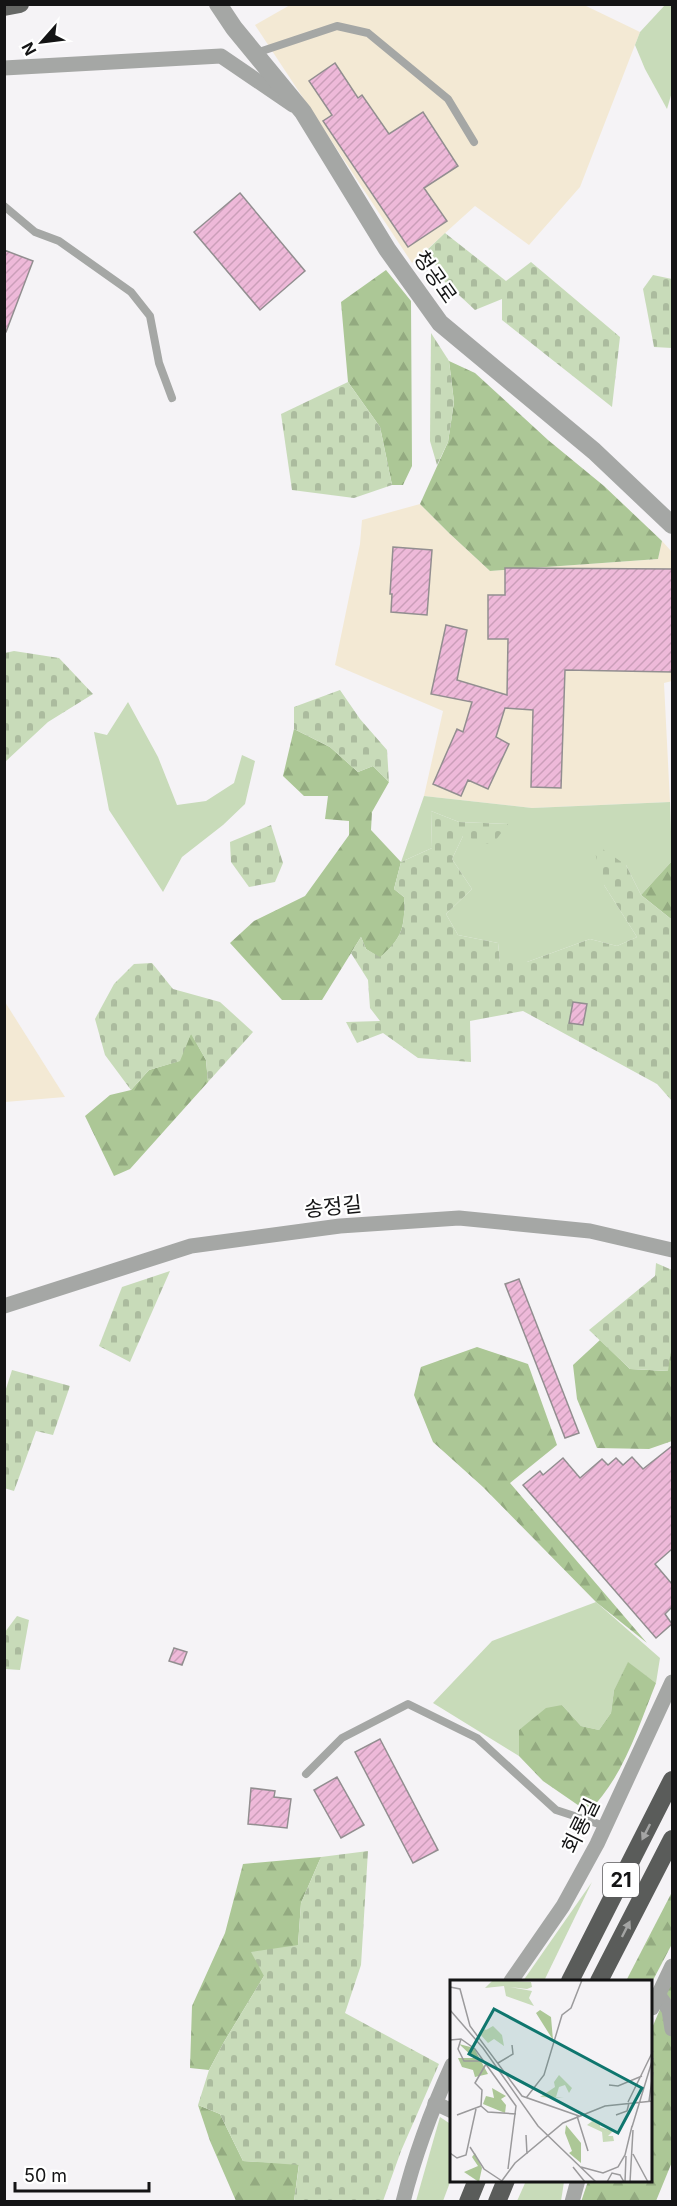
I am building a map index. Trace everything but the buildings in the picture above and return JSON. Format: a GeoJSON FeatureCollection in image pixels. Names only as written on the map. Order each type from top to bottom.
{"type":"FeatureCollection","features":[{"type":"Feature","properties":{"kind":"highway","name":"21"},"geometry":{"type":"LineString","coordinates":[[571,1980],[672,1780]]}},
{"type":"Feature","properties":{"kind":"highway","name":"21"},"geometry":{"type":"LineString","coordinates":[[600,1980],[672,1839]]}},
{"type":"Feature","properties":{"kind":"highway"},"geometry":{"type":"LineString","coordinates":[[468,2202],[477,2182]]}},
{"type":"Feature","properties":{"kind":"highway"},"geometry":{"type":"LineString","coordinates":[[497,2202],[506,2182]]}},
{"type":"Feature","properties":{"kind":"main road"},"geometry":{"type":"LineString","coordinates":[[4,7],[20,4]]}},
{"type":"Feature","properties":{"kind":"street","name":"청공로"},"geometry":{"type":"LineString","coordinates":[[218,4],[234,28],[303,112],[387,249],[440,323],[594,451],[672,525]]}},
{"type":"Feature","properties":{"kind":"street"},"geometry":{"type":"LineString","coordinates":[[4,68],[221,56],[303,112]]}},
{"type":"Feature","properties":{"kind":"street","name":"송정길"},"geometry":{"type":"LineString","coordinates":[[4,1306],[191,1246],[340,1226],[459,1218],[590,1231],[672,1250]]}},
{"type":"Feature","properties":{"kind":"street","name":"회룡길"},"geometry":{"type":"LineString","coordinates":[[512,1980],[563,1906],[605,1826],[672,1682]]}},
{"type":"Feature","properties":{"kind":"street"},"geometry":{"type":"LineString","coordinates":[[672,1966],[655,2001],[669,2010],[672,2029]]}},
{"type":"Feature","properties":{"kind":"street"},"geometry":{"type":"LineString","coordinates":[[403,2202],[411,2168],[450,2069]]}},
{"type":"Feature","properties":{"kind":"street"},"geometry":{"type":"LineString","coordinates":[[435,2103],[450,2110]]}},
{"type":"Feature","properties":{"kind":"street"},"geometry":{"type":"LineString","coordinates":[[572,2202],[578,2182]]}},
{"type":"Feature","properties":{"kind":"lane"},"geometry":{"type":"LineString","coordinates":[[255,53],[337,26],[368,33],[448,99],[474,142]]}},
{"type":"Feature","properties":{"kind":"lane"},"geometry":{"type":"LineString","coordinates":[[4,206],[35,232],[59,241],[131,292],[150,316],[159,363],[172,398]]}},
{"type":"Feature","properties":{"kind":"lane"},"geometry":{"type":"LineString","coordinates":[[306,1774],[342,1738],[408,1704],[477,1738],[556,1810],[605,1826]]}},
{"type":"Feature","properties":{"kind":"shaded area"},"geometry":{"type":"Polygon","coordinates":[[[582,4],[640,32],[580,187],[529,245],[475,206],[412,263],[255,25],[290,5],[582,4]]]}},
{"type":"Feature","properties":{"kind":"shaded area"},"geometry":{"type":"Polygon","coordinates":[[[420,504],[490,571],[658,559],[662,541],[672,552],[672,681],[664,683],[670,802],[532,808],[424,796],[443,711],[335,665],[360,544],[362,520],[420,504]]]}},
{"type":"Feature","properties":{"kind":"shaded area"},"geometry":{"type":"Polygon","coordinates":[[[5,1002],[65,1097],[5,1102],[5,1002]]]}},
{"type":"Feature","properties":{"kind":"green space"},"geometry":{"type":"Polygon","coordinates":[[[665,5],[672,5],[672,92],[667,109],[635,45],[640,32],[665,5]]]}},
{"type":"Feature","properties":{"kind":"green space"},"geometry":{"type":"Polygon","coordinates":[[[445,233],[506,281],[531,262],[620,337],[612,407],[502,320],[502,299],[475,310],[445,282],[427,250],[445,233]]]}},
{"type":"Feature","properties":{"kind":"green space"},"geometry":{"type":"Polygon","coordinates":[[[386,270],[411,301],[412,466],[403,485],[392,485],[380,427],[348,382],[341,302],[386,270]]]}},
{"type":"Feature","properties":{"kind":"green space"},"geometry":{"type":"Polygon","coordinates":[[[653,275],[672,279],[672,348],[654,347],[643,289],[653,275]]]}},
{"type":"Feature","properties":{"kind":"green space"},"geometry":{"type":"Polygon","coordinates":[[[431,333],[449,361],[454,402],[448,442],[437,465],[430,441],[431,333]]]}},
{"type":"Feature","properties":{"kind":"green space"},"geometry":{"type":"Polygon","coordinates":[[[449,361],[475,373],[548,440],[604,486],[662,541],[658,559],[490,571],[449,533],[420,504],[448,442],[454,402],[449,361]]]}},
{"type":"Feature","properties":{"kind":"green space"},"geometry":{"type":"Polygon","coordinates":[[[348,382],[380,427],[392,485],[354,498],[292,490],[281,414],[348,382]]]}},
{"type":"Feature","properties":{"kind":"green space"},"geometry":{"type":"Polygon","coordinates":[[[14,651],[59,658],[93,694],[48,722],[5,762],[5,653],[14,651]]]}},
{"type":"Feature","properties":{"kind":"green space"},"geometry":{"type":"Polygon","coordinates":[[[340,690],[360,719],[387,750],[389,782],[373,766],[358,772],[330,747],[294,729],[294,707],[340,690]]]}},
{"type":"Feature","properties":{"kind":"green space"},"geometry":{"type":"Polygon","coordinates":[[[128,702],[158,757],[177,805],[206,801],[234,783],[242,755],[255,761],[245,804],[223,825],[182,857],[163,892],[109,810],[94,732],[107,735],[128,702]]]}},
{"type":"Feature","properties":{"kind":"green space"},"geometry":{"type":"Polygon","coordinates":[[[294,729],[330,747],[358,772],[373,766],[389,782],[372,812],[371,830],[401,862],[394,889],[404,897],[404,916],[401,931],[394,944],[380,958],[366,949],[361,937],[322,1000],[282,1000],[230,943],[254,921],[305,896],[349,835],[349,821],[325,819],[328,796],[304,796],[283,776],[294,729]]]}},
{"type":"Feature","properties":{"kind":"green space"},"geometry":{"type":"Polygon","coordinates":[[[424,796],[532,808],[670,802],[672,861],[641,895],[626,865],[604,885],[637,937],[617,946],[590,939],[527,962],[500,962],[498,943],[458,935],[446,914],[472,889],[452,859],[463,836],[508,824],[459,822],[431,811],[432,848],[401,862],[424,796]]]}},
{"type":"Feature","properties":{"kind":"green space"},"geometry":{"type":"Polygon","coordinates":[[[431,811],[459,822],[508,824],[492,845],[463,836],[452,859],[472,889],[446,914],[458,935],[498,943],[500,962],[527,962],[590,939],[617,946],[637,937],[604,885],[592,842],[626,865],[641,895],[671,919],[672,1101],[657,1084],[523,1011],[470,1021],[471,1062],[418,1058],[383,1033],[357,1043],[346,1022],[380,1021],[370,1008],[368,980],[351,953],[361,937],[366,949],[380,957],[398,937],[403,924],[404,897],[394,889],[401,862],[432,848],[431,811]]]}},
{"type":"Feature","properties":{"kind":"green space"},"geometry":{"type":"Polygon","coordinates":[[[271,825],[283,863],[275,882],[249,887],[231,862],[230,842],[271,825]]]}},
{"type":"Feature","properties":{"kind":"green space"},"geometry":{"type":"Polygon","coordinates":[[[672,861],[672,931],[671,919],[641,895],[672,861]]]}},
{"type":"Feature","properties":{"kind":"green space"},"geometry":{"type":"Polygon","coordinates":[[[152,963],[173,989],[220,1002],[253,1032],[208,1082],[206,1060],[191,1034],[180,1061],[149,1070],[131,1090],[105,1055],[95,1019],[114,984],[134,964],[152,963]]]}},
{"type":"Feature","properties":{"kind":"green space"},"geometry":{"type":"Polygon","coordinates":[[[191,1033],[206,1060],[208,1082],[130,1169],[114,1176],[85,1116],[110,1095],[131,1090],[149,1070],[179,1061],[191,1033]]]}},
{"type":"Feature","properties":{"kind":"green space"},"geometry":{"type":"Polygon","coordinates":[[[656,1263],[672,1270],[672,1343],[668,1371],[630,1369],[589,1330],[655,1276],[656,1263]]]}},
{"type":"Feature","properties":{"kind":"green space"},"geometry":{"type":"Polygon","coordinates":[[[170,1271],[130,1362],[99,1346],[122,1287],[170,1271]]]}},
{"type":"Feature","properties":{"kind":"green space"},"geometry":{"type":"Polygon","coordinates":[[[600,1340],[630,1369],[667,1371],[672,1343],[672,1441],[649,1449],[597,1448],[577,1399],[573,1365],[600,1340]]]}},
{"type":"Feature","properties":{"kind":"green space"},"geometry":{"type":"Polygon","coordinates":[[[477,1347],[528,1364],[557,1445],[510,1483],[647,1643],[596,1602],[483,1487],[433,1442],[414,1395],[421,1367],[477,1347]]]}},
{"type":"Feature","properties":{"kind":"green space"},"geometry":{"type":"Polygon","coordinates":[[[12,1370],[70,1386],[53,1435],[36,1431],[14,1491],[4,1488],[5,1392],[12,1370]]]}},
{"type":"Feature","properties":{"kind":"green space"},"geometry":{"type":"Polygon","coordinates":[[[596,1602],[660,1658],[656,1683],[628,1663],[614,1690],[611,1713],[599,1730],[581,1726],[562,1705],[519,1730],[519,1756],[433,1703],[492,1641],[596,1602]]]}},
{"type":"Feature","properties":{"kind":"green space"},"geometry":{"type":"Polygon","coordinates":[[[17,1616],[29,1620],[20,1670],[5,1669],[5,1632],[17,1616]]]}},
{"type":"Feature","properties":{"kind":"green space"},"geometry":{"type":"Polygon","coordinates":[[[628,1662],[656,1683],[636,1735],[620,1768],[611,1784],[588,1812],[543,1781],[519,1756],[519,1730],[546,1708],[562,1705],[581,1726],[599,1730],[611,1713],[614,1690],[628,1662]]]}},
{"type":"Feature","properties":{"kind":"green space"},"geometry":{"type":"Polygon","coordinates":[[[368,1851],[361,1965],[345,2013],[439,2064],[401,2151],[383,2201],[294,2201],[299,2165],[243,2161],[220,2114],[198,2105],[209,2070],[264,1976],[251,1952],[298,1945],[301,1903],[321,1857],[368,1851]]]}},
{"type":"Feature","properties":{"kind":"green space"},"geometry":{"type":"Polygon","coordinates":[[[321,1857],[301,1903],[298,1945],[264,1976],[209,2070],[190,2068],[192,2006],[225,1933],[243,1864],[321,1857]]]}},
{"type":"Feature","properties":{"kind":"green space"},"geometry":{"type":"Polygon","coordinates":[[[592,1882],[544,1980],[524,1980],[592,1882]]]}},
{"type":"Feature","properties":{"kind":"green space"},"geometry":{"type":"Polygon","coordinates":[[[672,1892],[672,1944],[653,1980],[627,1980],[672,1892]]]}},
{"type":"Feature","properties":{"kind":"green space"},"geometry":{"type":"Polygon","coordinates":[[[672,1981],[672,2162],[656,2201],[581,2202],[588,2182],[653,2182],[653,2026],[672,1981]]]}},
{"type":"Feature","properties":{"kind":"green space"},"geometry":{"type":"Polygon","coordinates":[[[198,2105],[220,2114],[243,2161],[299,2164],[294,2201],[236,2201],[210,2141],[198,2105]]]}},
{"type":"Feature","properties":{"kind":"green space"},"geometry":{"type":"Polygon","coordinates":[[[440,2117],[450,2124],[450,2182],[443,2201],[416,2201],[440,2117]]]}},
{"type":"Feature","properties":{"kind":"green space"},"geometry":{"type":"Polygon","coordinates":[[[526,2182],[564,2182],[561,2201],[517,2201],[526,2182]]]}}]}
